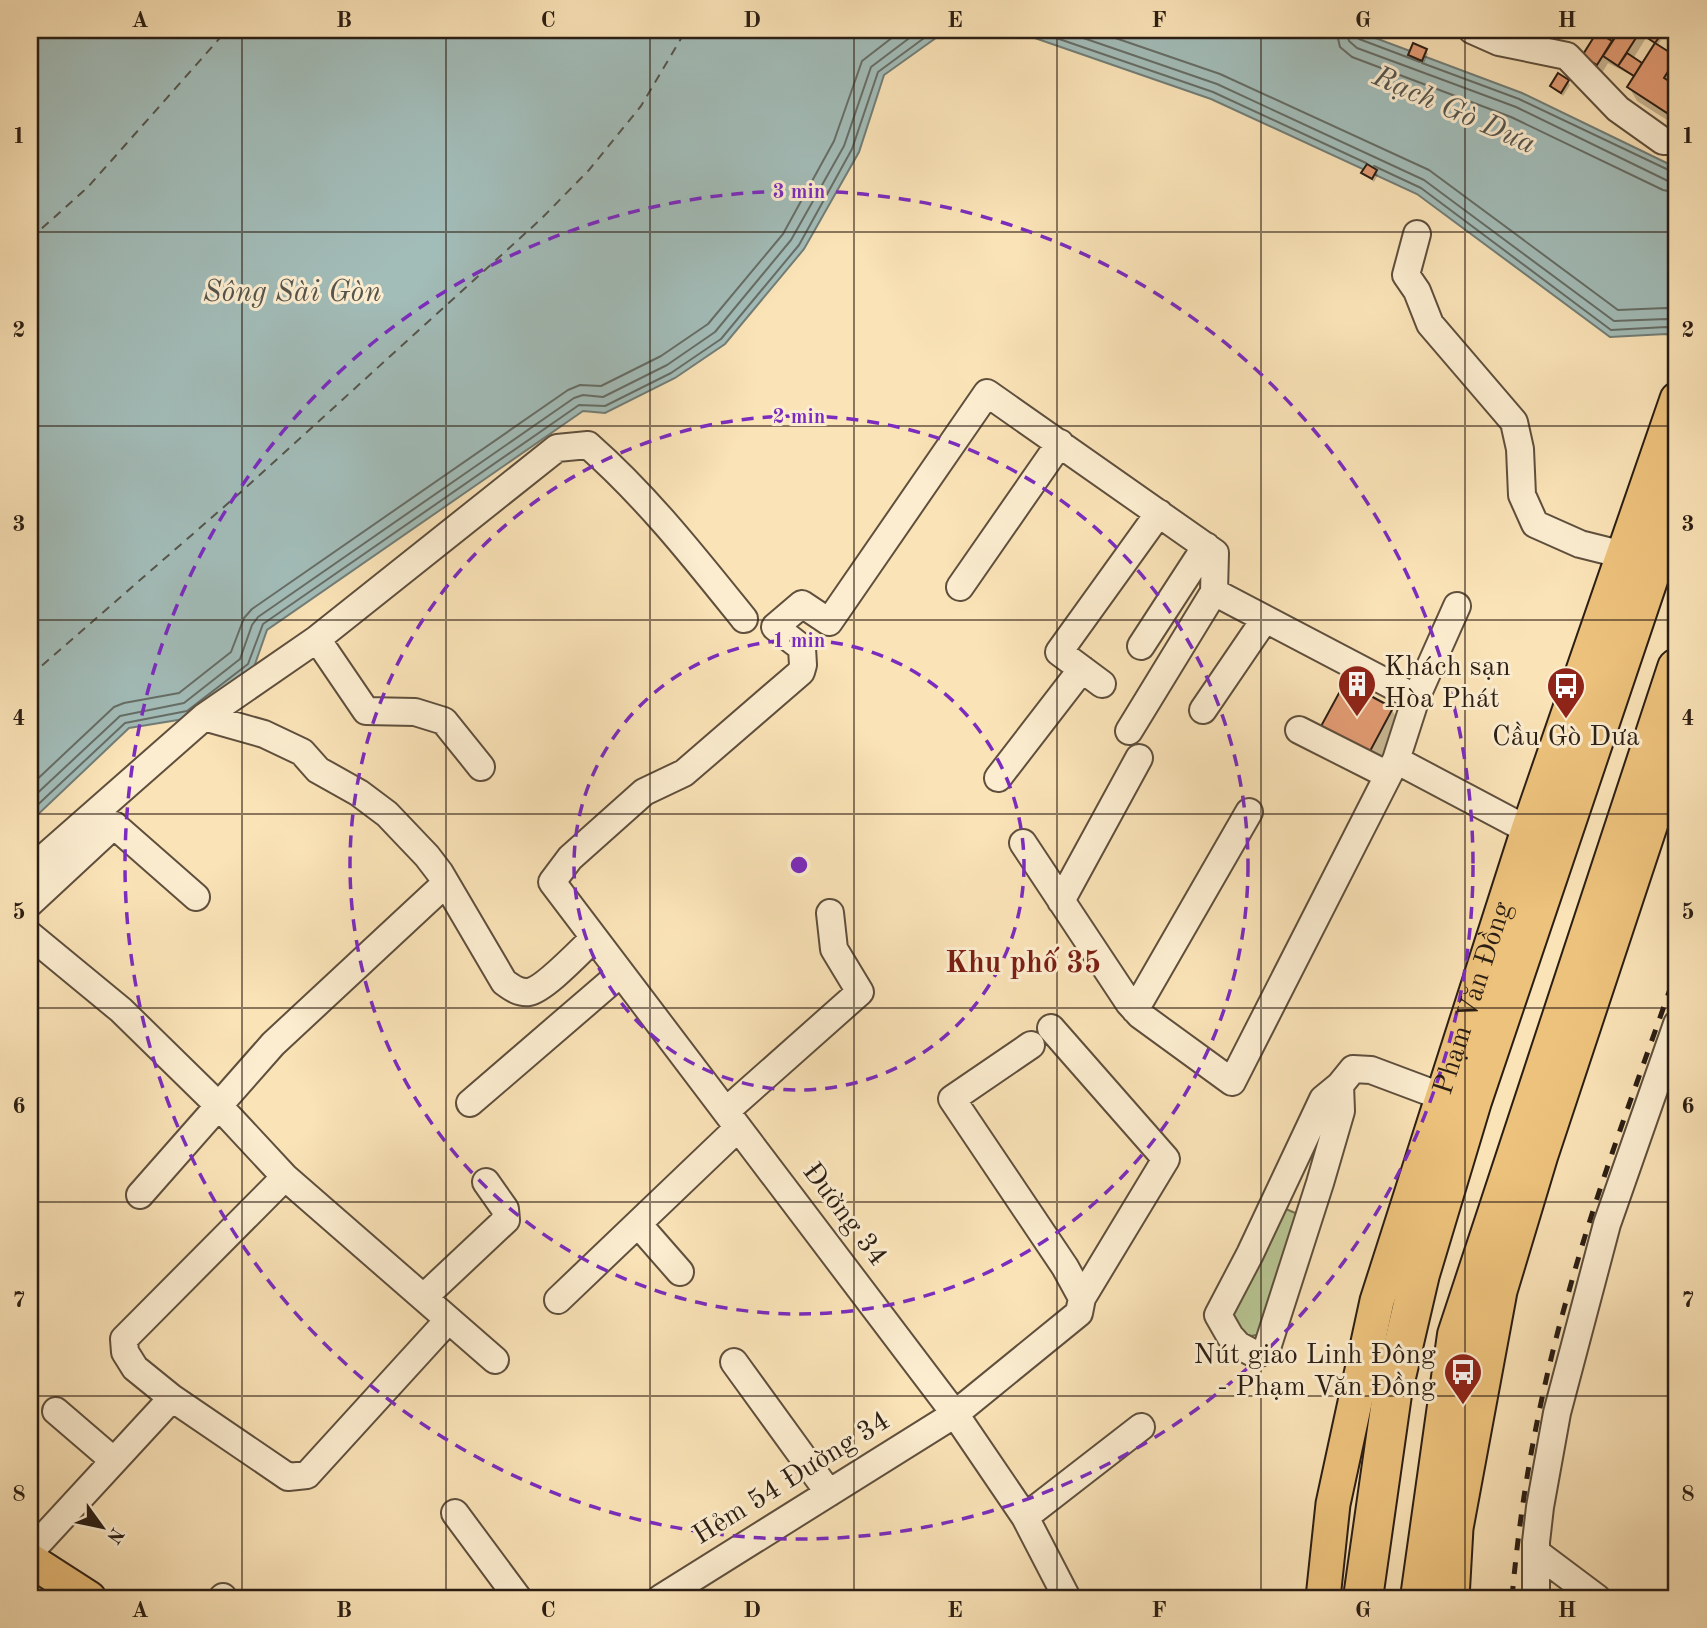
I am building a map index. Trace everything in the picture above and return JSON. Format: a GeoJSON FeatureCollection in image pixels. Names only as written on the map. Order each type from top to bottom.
{"type":"FeatureCollection","features":[{"type":"Feature","properties":{"kind":"highway","name":"Phạm Văn Đồng"},"geometry":{"type":"LineString","coordinates":[[1363,1598],[1392,1394],[1414,1299],[1472,1101],[1677,487]]}},
{"type":"Feature","properties":{"kind":"highway"},"geometry":{"type":"LineString","coordinates":[[1420,1598],[1457,1335],[1677,668]]}},
{"type":"Feature","properties":{"kind":"main road","name":"Phạm Văn Đồng"},"geometry":{"type":"LineString","coordinates":[[1322,1598],[1333,1504],[1377,1301],[1528,830],[1675,406]]}},
{"type":"Feature","properties":{"kind":"main road"},"geometry":{"type":"LineString","coordinates":[[1452,1598],[1456,1528],[1500,1291],[1545,1143],[1677,745]]}},
{"type":"Feature","properties":{"kind":"main road"},"geometry":{"type":"LineString","coordinates":[[1377,1301],[1414,1299]]}},
{"type":"Feature","properties":{"kind":"main road"},"geometry":{"type":"LineString","coordinates":[[30,1560],[89,1598]]}},
{"type":"Feature","properties":{"kind":"street"},"geometry":{"type":"LineString","coordinates":[[1472,30],[1499,42],[1567,55],[1618,109],[1663,141],[1677,141]]}},
{"type":"Feature","properties":{"kind":"street"},"geometry":{"type":"LineString","coordinates":[[1417,234],[1406,275],[1418,291],[1430,324],[1514,422],[1520,449],[1522,495],[1535,524],[1580,544],[1624,555]]}},
{"type":"Feature","properties":{"kind":"street","name":"Đường 34"},"geometry":{"type":"LineString","coordinates":[[1060,443],[987,393],[829,622],[802,604],[775,627],[802,648],[801,672],[684,773],[644,792],[570,858],[552,882],[955,1414],[1025,1517],[1067,1598]]}},
{"type":"Feature","properties":{"kind":"street"},"geometry":{"type":"LineString","coordinates":[[960,587],[1060,443],[1215,552],[1214,592],[1129,731]]}},
{"type":"Feature","properties":{"kind":"street"},"geometry":{"type":"LineString","coordinates":[[30,870],[204,717],[317,639],[557,449],[588,445],[625,478],[692,554],[744,619]]}},
{"type":"Feature","properties":{"kind":"street"},"geometry":{"type":"LineString","coordinates":[[998,778],[1092,677],[1059,652],[1159,513]]}},
{"type":"Feature","properties":{"kind":"street"},"geometry":{"type":"LineString","coordinates":[[1141,646],[1206,546]]}},
{"type":"Feature","properties":{"kind":"street"},"geometry":{"type":"LineString","coordinates":[[1214,592],[1416,698]]}},
{"type":"Feature","properties":{"kind":"street"},"geometry":{"type":"LineString","coordinates":[[1023,843],[1135,1010],[1232,1082],[1392,768],[1416,698],[1457,606]]}},
{"type":"Feature","properties":{"kind":"street"},"geometry":{"type":"LineString","coordinates":[[1203,710],[1265,619]]}},
{"type":"Feature","properties":{"kind":"street"},"geometry":{"type":"LineString","coordinates":[[317,639],[366,711],[415,712],[444,722],[481,767]]}},
{"type":"Feature","properties":{"kind":"street"},"geometry":{"type":"LineString","coordinates":[[204,717],[264,734],[302,752],[318,770],[359,793],[387,814],[428,856],[504,982],[516,991],[530,992],[543,985],[594,938]]}},
{"type":"Feature","properties":{"kind":"street"},"geometry":{"type":"LineString","coordinates":[[1299,730],[1392,768],[1528,830]]}},
{"type":"Feature","properties":{"kind":"street"},"geometry":{"type":"LineString","coordinates":[[1061,901],[1139,758]]}},
{"type":"Feature","properties":{"kind":"street"},"geometry":{"type":"LineString","coordinates":[[1135,1010],[1249,813]]}},
{"type":"Feature","properties":{"kind":"street"},"geometry":{"type":"LineString","coordinates":[[30,903],[114,825],[196,897]]}},
{"type":"Feature","properties":{"kind":"street"},"geometry":{"type":"LineString","coordinates":[[140,1195],[273,1044],[445,884]]}},
{"type":"Feature","properties":{"kind":"street"},"geometry":{"type":"LineString","coordinates":[[558,1300],[638,1224],[732,1120],[860,992],[834,949],[830,913]]}},
{"type":"Feature","properties":{"kind":"street"},"geometry":{"type":"LineString","coordinates":[[30,935],[121,1010],[218,1105],[285,1177],[495,1360]]}},
{"type":"Feature","properties":{"kind":"street"},"geometry":{"type":"LineString","coordinates":[[470,1103],[621,973]]}},
{"type":"Feature","properties":{"kind":"street"},"geometry":{"type":"LineString","coordinates":[[1536,1598],[1540,1507],[1558,1413],[1607,1224],[1677,1024]]}},
{"type":"Feature","properties":{"kind":"street","name":"Hẻm 54 Đường 34"},"geometry":{"type":"LineString","coordinates":[[661,1598],[955,1414],[1079,1313],[1082,1298],[1166,1159],[1041,1037],[951,1099],[1065,1267],[1082,1298]]}},
{"type":"Feature","properties":{"kind":"street"},"geometry":{"type":"LineString","coordinates":[[1340,1085],[1341,1111],[1279,1315],[1267,1348],[1260,1353],[1254,1353],[1238,1345],[1218,1315],[1250,1254],[1323,1099],[1340,1085],[1353,1069],[1371,1070],[1443,1097]]}},
{"type":"Feature","properties":{"kind":"street"},"geometry":{"type":"LineString","coordinates":[[285,1177],[124,1339],[125,1352],[135,1368],[172,1398],[288,1477],[307,1475],[442,1327]]}},
{"type":"Feature","properties":{"kind":"street"},"geometry":{"type":"LineString","coordinates":[[424,1297],[506,1220],[505,1209],[486,1182]]}},
{"type":"Feature","properties":{"kind":"street"},"geometry":{"type":"LineString","coordinates":[[638,1224],[680,1272]]}},
{"type":"Feature","properties":{"kind":"street"},"geometry":{"type":"LineString","coordinates":[[734,1362],[829,1493]]}},
{"type":"Feature","properties":{"kind":"street"},"geometry":{"type":"LineString","coordinates":[[30,1552],[172,1398]]}},
{"type":"Feature","properties":{"kind":"street"},"geometry":{"type":"LineString","coordinates":[[56,1411],[113,1460]]}},
{"type":"Feature","properties":{"kind":"street"},"geometry":{"type":"LineString","coordinates":[[1025,1517],[1141,1427]]}},
{"type":"Feature","properties":{"kind":"street"},"geometry":{"type":"LineString","coordinates":[[455,1513],[519,1598]]}},
{"type":"Feature","properties":{"kind":"street"},"geometry":{"type":"LineString","coordinates":[[1537,1553],[1597,1598]]}},
{"type":"Feature","properties":{"kind":"green space"},"geometry":{"type":"Polygon","coordinates":[[[1286,1209],[1300,1215],[1262,1334],[1242,1334],[1231,1318],[1286,1209]]]}},
{"type":"Feature","properties":{"kind":"water","name":"Sông Sài Gòn"},"geometry":{"type":"Polygon","coordinates":[[[30,30],[947,30],[884,75],[859,152],[804,249],[725,344],[675,378],[605,413],[583,411],[267,630],[254,667],[190,718],[129,728],[30,822],[30,30]]]}},
{"type":"Feature","properties":{"kind":"water","name":"Rạch Gò Dưa"},"geometry":{"type":"Polygon","coordinates":[[[972,30],[1354,30],[1522,93],[1677,168],[1677,339],[1666,334],[1610,337],[1417,194],[1211,99],[1029,36],[972,30]]]}},
{"type":"Feature","properties":{"kind":"building"},"geometry":{"type":"Polygon","coordinates":[[[1620,30],[1612,41],[1597,32],[1620,30]]]}},
{"type":"Feature","properties":{"kind":"building"},"geometry":{"type":"Polygon","coordinates":[[[1620,30],[1641,30],[1618,66],[1603,56],[1620,30]]]}},
{"type":"Feature","properties":{"kind":"building"},"geometry":{"type":"Polygon","coordinates":[[[1646,30],[1660,36],[1655,43],[1643,35],[1646,30]]]}},
{"type":"Feature","properties":{"kind":"building"},"geometry":{"type":"Polygon","coordinates":[[[1597,32],[1612,41],[1597,65],[1582,56],[1597,32]]]}},
{"type":"Feature","properties":{"kind":"building"},"geometry":{"type":"Polygon","coordinates":[[[1413,43],[1427,49],[1422,61],[1408,55],[1413,43]]]}},
{"type":"Feature","properties":{"kind":"building"},"geometry":{"type":"Polygon","coordinates":[[[1655,43],[1677,57],[1664,78],[1677,86],[1677,96],[1667,113],[1627,87],[1655,43]]]}},
{"type":"Feature","properties":{"kind":"building"},"geometry":{"type":"Polygon","coordinates":[[[1627,53],[1642,63],[1634,76],[1618,66],[1627,53]]]}},
{"type":"Feature","properties":{"kind":"building"},"geometry":{"type":"Polygon","coordinates":[[[1558,73],[1569,80],[1561,93],[1550,86],[1558,73]]]}},
{"type":"Feature","properties":{"kind":"building"},"geometry":{"type":"Polygon","coordinates":[[[1367,164],[1377,170],[1372,179],[1361,173],[1367,164]]]}},
{"type":"Feature","properties":{"kind":"building","name":"Khách sạn Hòa Phát"},"geometry":{"type":"Polygon","coordinates":[[[1345,682],[1393,708],[1368,755],[1320,728],[1345,682]]]}},
{"type":"Feature","properties":{"kind":"ferry route"},"geometry":{"type":"LineString","coordinates":[[30,239],[88,187],[227,30]]}},
{"type":"Feature","properties":{"kind":"ferry route"},"geometry":{"type":"LineString","coordinates":[[30,676],[241,492],[541,219],[589,170],[641,106],[686,30]]}},
{"type":"Feature","properties":{"kind":"railway"},"geometry":{"type":"LineString","coordinates":[[1512,1598],[1533,1443],[1549,1367],[1581,1250],[1607,1169],[1677,969]]}},
{"type":"Feature","properties":{"kind":"place","name":"Khách sạn Hòa Phát"},"geometry":{"type":"Point","coordinates":[1357,718]}},
{"type":"Feature","properties":{"kind":"place","name":"Cầu Gò Dưa"},"geometry":{"type":"Point","coordinates":[1566,720]}},
{"type":"Feature","properties":{"kind":"place","name":"Nút giao Linh Đông - Phạm Văn Đồng"},"geometry":{"type":"Point","coordinates":[1463,1406]}},
{"type":"Feature","properties":{"kind":"district","name":"Khu phố 35"},"geometry":{"type":"Point","coordinates":[1023,964]}}]}
